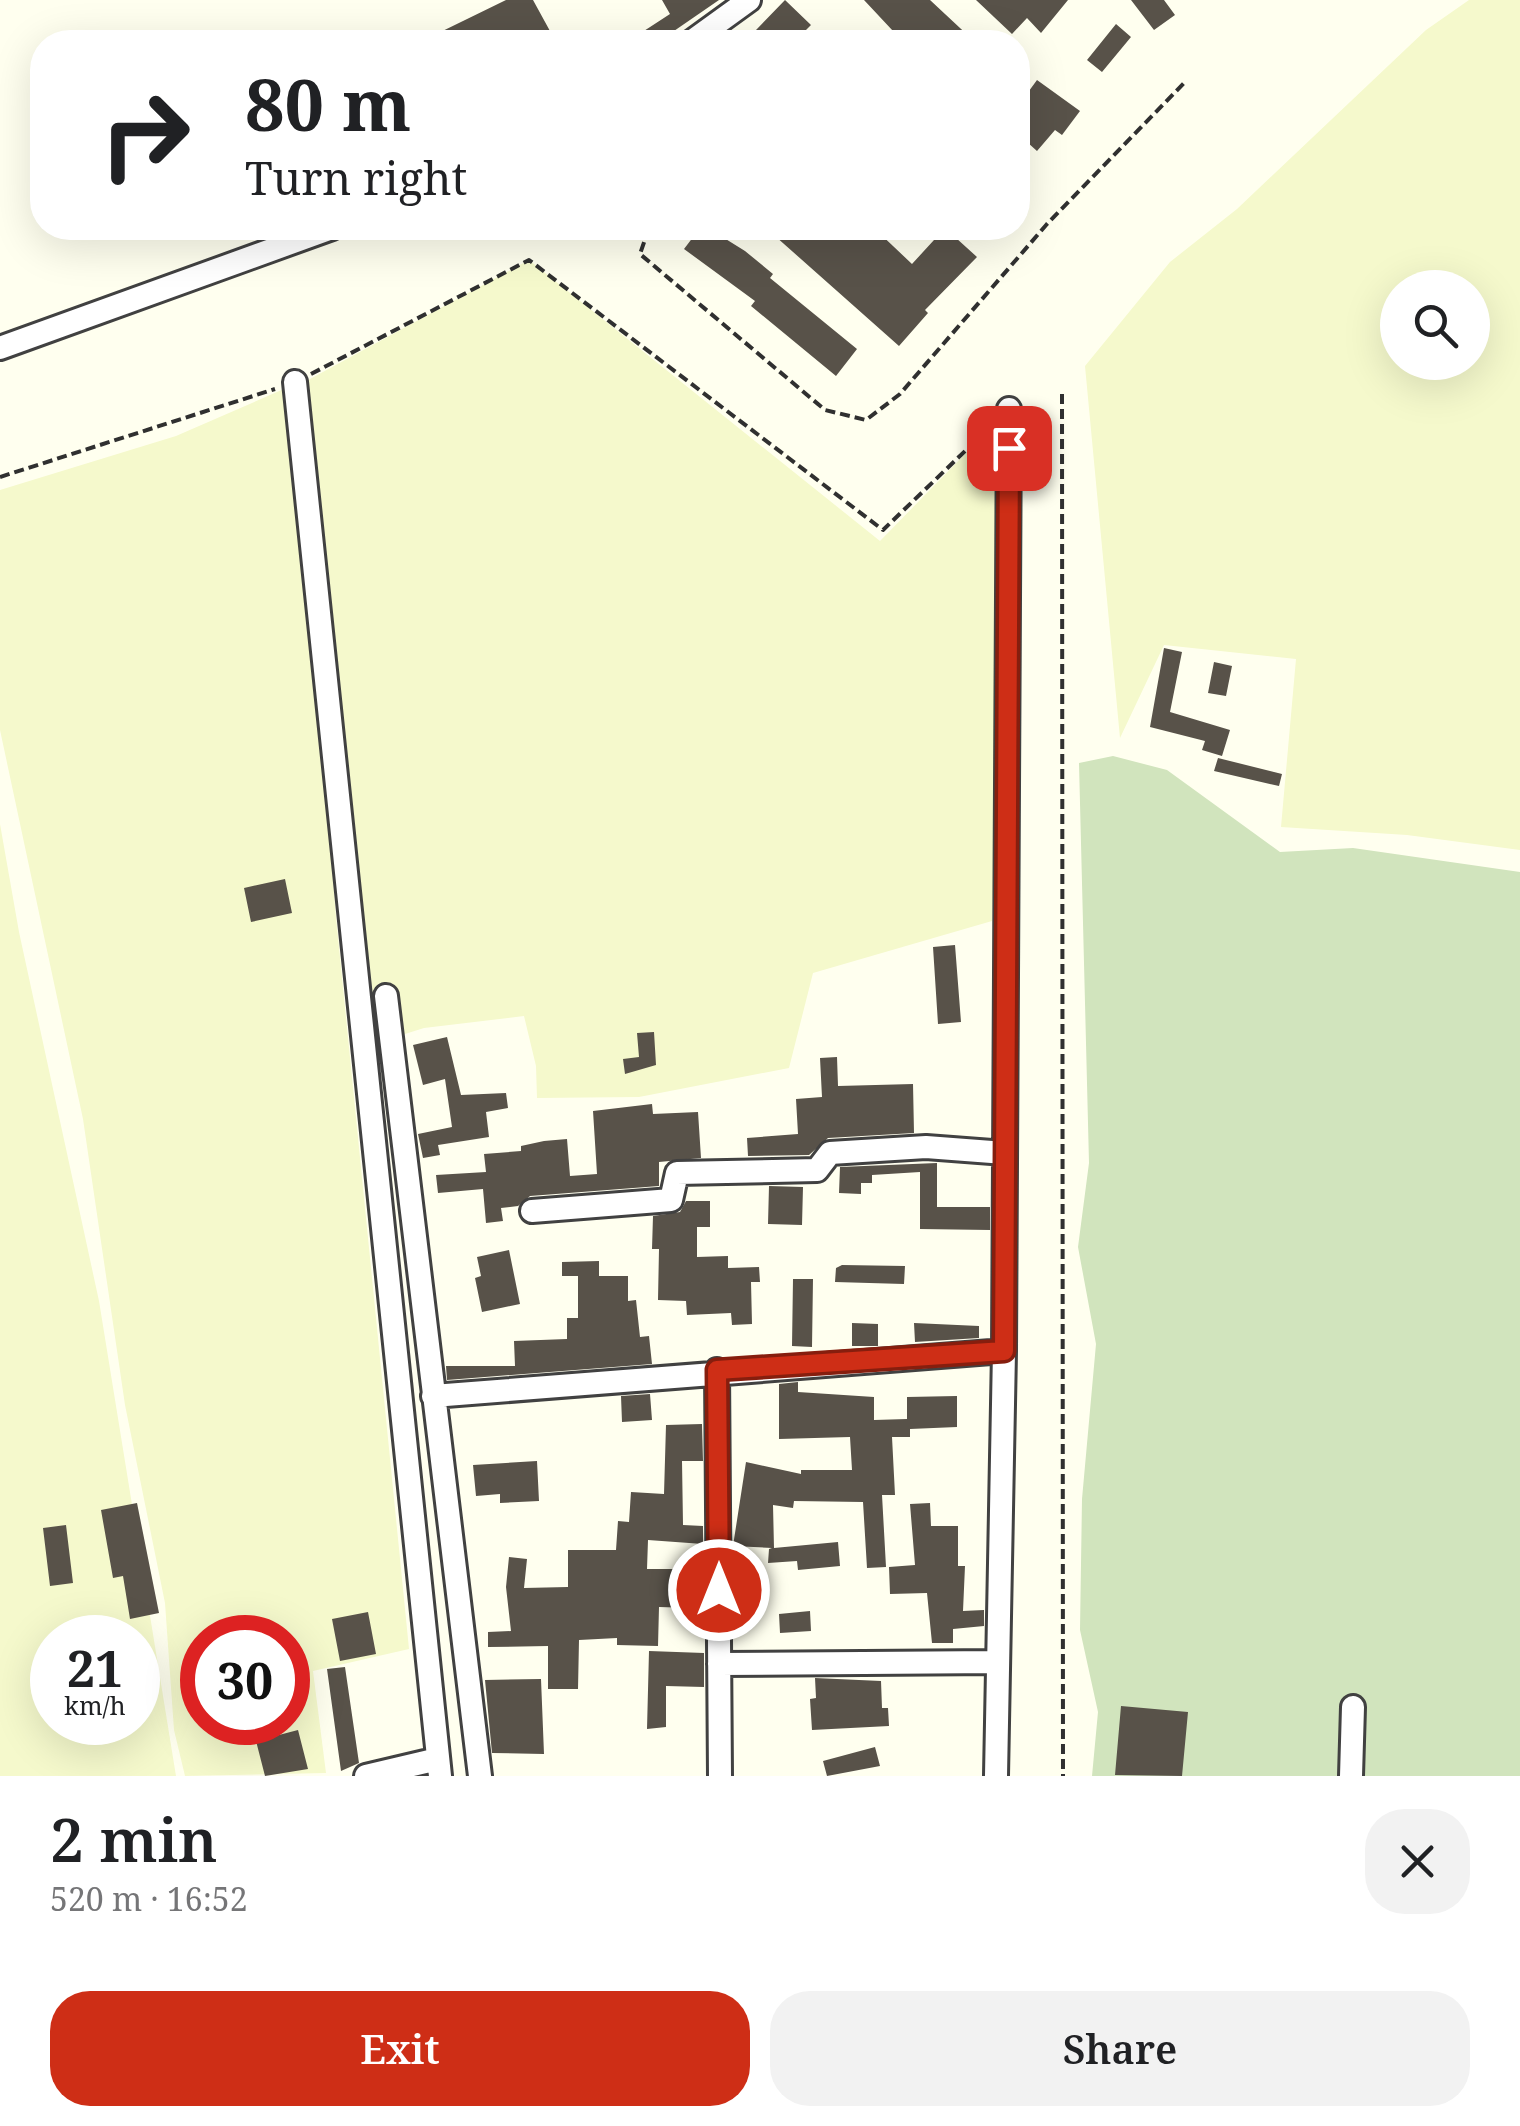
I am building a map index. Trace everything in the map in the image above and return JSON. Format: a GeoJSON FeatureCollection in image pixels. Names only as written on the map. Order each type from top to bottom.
{"type":"FeatureCollection","features":[{"type":"Feature","properties":{"kind":"street"},"geometry":{"type":"LineString","coordinates":[[707,30],[748,0]]}},
{"type":"Feature","properties":{"kind":"street"},"geometry":{"type":"LineString","coordinates":[[0,348],[299,240]]}},
{"type":"Feature","properties":{"kind":"street"},"geometry":{"type":"LineString","coordinates":[[295,382],[439,1767],[366,1776]]}},
{"type":"Feature","properties":{"kind":"street"},"geometry":{"type":"LineString","coordinates":[[996,1776],[1004,1351],[1009,409]]}},
{"type":"Feature","properties":{"kind":"street"},"geometry":{"type":"LineString","coordinates":[[386,996],[480,1776]]}},
{"type":"Feature","properties":{"kind":"street"},"geometry":{"type":"LineString","coordinates":[[532,1212],[672,1200],[677,1173],[817,1170],[830,1153],[926,1147],[1005,1153]]}},
{"type":"Feature","properties":{"kind":"street"},"geometry":{"type":"LineString","coordinates":[[433,1396],[717,1370],[1004,1351]]}},
{"type":"Feature","properties":{"kind":"street"},"geometry":{"type":"LineString","coordinates":[[717,1370],[720,1776]]}},
{"type":"Feature","properties":{"kind":"street"},"geometry":{"type":"LineString","coordinates":[[719,1664],[998,1662]]}},
{"type":"Feature","properties":{"kind":"street"},"geometry":{"type":"LineString","coordinates":[[1351,1776],[1353,1707]]}},
{"type":"Feature","properties":{"kind":"path"},"geometry":{"type":"LineString","coordinates":[[645,240],[640,254],[825,410],[866,420],[900,394],[1046,224],[1185,82]]}},
{"type":"Feature","properties":{"kind":"path"},"geometry":{"type":"LineString","coordinates":[[0,477],[295,382],[529,260],[884,530],[1009,409]]}},
{"type":"Feature","properties":{"kind":"path"},"geometry":{"type":"LineString","coordinates":[[1062,394],[1063,1776]]}},
{"type":"Feature","properties":{"kind":"green space"},"geometry":{"type":"Polygon","coordinates":[[[1469,0],[1520,0],[1520,850],[1407,835],[1281,827],[1296,659],[1164,645],[1120,738],[1085,366],[1170,262],[1237,209],[1426,30],[1469,0]]]}},
{"type":"Feature","properties":{"kind":"green space"},"geometry":{"type":"Polygon","coordinates":[[[529,260],[880,541],[1009,409],[992,921],[813,973],[789,1068],[639,1097],[537,1098],[536,1066],[524,1016],[424,1028],[405,1034],[370,1067],[299,385],[529,260]]]}},
{"type":"Feature","properties":{"kind":"green space"},"geometry":{"type":"Polygon","coordinates":[[[293,385],[336,917],[409,1649],[313,1671],[326,1773],[185,1776],[174,1730],[165,1603],[125,1405],[83,1119],[0,730],[0,490],[176,436],[293,385]]]}},
{"type":"Feature","properties":{"kind":"green space"},"geometry":{"type":"Polygon","coordinates":[[[1113,756],[1167,770],[1280,852],[1353,848],[1520,872],[1520,1776],[1092,1776],[1098,1712],[1080,1630],[1082,1499],[1096,1344],[1078,1247],[1089,1163],[1079,763],[1113,756]]]}},
{"type":"Feature","properties":{"kind":"green space"},"geometry":{"type":"Polygon","coordinates":[[[0,824],[19,932],[99,1301],[150,1615],[30,1615],[30,1745],[160,1745],[160,1677],[176,1776],[0,1776],[0,824]]]}},
{"type":"Feature","properties":{"kind":"building"},"geometry":{"type":"Polygon","coordinates":[[[506,0],[533,0],[549,30],[445,30],[506,0]]]}},
{"type":"Feature","properties":{"kind":"building"},"geometry":{"type":"Polygon","coordinates":[[[662,0],[719,0],[675,30],[645,30],[670,14],[662,0]]]}},
{"type":"Feature","properties":{"kind":"building"},"geometry":{"type":"Polygon","coordinates":[[[785,0],[811,25],[806,30],[756,30],[785,0]]]}},
{"type":"Feature","properties":{"kind":"building"},"geometry":{"type":"Polygon","coordinates":[[[864,0],[930,0],[962,30],[892,30],[864,0]]]}},
{"type":"Feature","properties":{"kind":"building"},"geometry":{"type":"Polygon","coordinates":[[[976,0],[1068,0],[1041,33],[1027,18],[1016,30],[1008,30],[976,0]]]}},
{"type":"Feature","properties":{"kind":"building"},"geometry":{"type":"Polygon","coordinates":[[[1131,0],[1164,0],[1175,15],[1154,30],[1131,0]]]}},
{"type":"Feature","properties":{"kind":"building"},"geometry":{"type":"Polygon","coordinates":[[[1116,24],[1131,37],[1102,72],[1087,60],[1116,24]]]}},
{"type":"Feature","properties":{"kind":"building"},"geometry":{"type":"Polygon","coordinates":[[[1037,80],[1080,111],[1062,135],[1055,130],[1037,151],[1030,145],[1030,90],[1037,80]]]}},
{"type":"Feature","properties":{"kind":"building"},"geometry":{"type":"Polygon","coordinates":[[[691,240],[727,240],[773,274],[770,278],[857,349],[836,376],[751,306],[755,301],[684,249],[691,240]]]}},
{"type":"Feature","properties":{"kind":"building"},"geometry":{"type":"Polygon","coordinates":[[[780,240],[887,240],[912,264],[934,240],[958,240],[977,257],[925,310],[928,313],[899,346],[780,240]]]}},
{"type":"Feature","properties":{"kind":"building"},"geometry":{"type":"Polygon","coordinates":[[[1164,648],[1182,652],[1170,712],[1230,730],[1222,756],[1202,750],[1205,741],[1150,727],[1164,648]]]}},
{"type":"Feature","properties":{"kind":"building"},"geometry":{"type":"Polygon","coordinates":[[[1214,662],[1232,666],[1226,696],[1208,693],[1214,662]]]}},
{"type":"Feature","properties":{"kind":"building"},"geometry":{"type":"Polygon","coordinates":[[[1218,758],[1282,774],[1279,786],[1214,771],[1218,758]]]}},
{"type":"Feature","properties":{"kind":"building"},"geometry":{"type":"Polygon","coordinates":[[[285,879],[292,913],[251,922],[244,888],[285,879]]]}},
{"type":"Feature","properties":{"kind":"building"},"geometry":{"type":"Polygon","coordinates":[[[955,945],[961,1022],[938,1024],[933,947],[955,945]]]}},
{"type":"Feature","properties":{"kind":"building"},"geometry":{"type":"Polygon","coordinates":[[[654,1032],[656,1065],[625,1074],[623,1059],[639,1057],[637,1033],[654,1032]]]}},
{"type":"Feature","properties":{"kind":"building"},"geometry":{"type":"Polygon","coordinates":[[[447,1037],[461,1095],[506,1093],[508,1108],[486,1112],[489,1137],[438,1145],[440,1155],[423,1158],[418,1134],[452,1127],[445,1079],[423,1085],[413,1045],[447,1037]]]}},
{"type":"Feature","properties":{"kind":"building"},"geometry":{"type":"Polygon","coordinates":[[[837,1057],[838,1086],[913,1084],[914,1133],[828,1138],[809,1155],[748,1156],[747,1138],[798,1134],[796,1099],[822,1097],[820,1058],[837,1057]]]}},
{"type":"Feature","properties":{"kind":"building"},"geometry":{"type":"Polygon","coordinates":[[[652,1104],[653,1114],[698,1112],[701,1158],[659,1162],[659,1186],[530,1196],[518,1206],[501,1208],[503,1221],[486,1223],[483,1189],[438,1193],[436,1175],[486,1172],[484,1154],[521,1151],[521,1146],[544,1141],[567,1139],[570,1176],[597,1174],[593,1111],[652,1104]]]}},
{"type":"Feature","properties":{"kind":"building"},"geometry":{"type":"Polygon","coordinates":[[[937,1163],[937,1207],[990,1207],[990,1230],[920,1229],[920,1172],[872,1175],[872,1183],[861,1183],[861,1194],[839,1193],[840,1167],[937,1163]]]}},
{"type":"Feature","properties":{"kind":"building"},"geometry":{"type":"Polygon","coordinates":[[[769,1186],[803,1187],[802,1225],[768,1224],[769,1186]]]}},
{"type":"Feature","properties":{"kind":"building"},"geometry":{"type":"Polygon","coordinates":[[[686,1201],[710,1201],[710,1227],[697,1227],[697,1257],[728,1256],[728,1268],[759,1267],[760,1282],[751,1282],[752,1324],[732,1325],[731,1313],[687,1315],[686,1301],[658,1300],[659,1249],[652,1249],[653,1216],[680,1212],[686,1201]]]}},
{"type":"Feature","properties":{"kind":"building"},"geometry":{"type":"Polygon","coordinates":[[[509,1250],[520,1304],[482,1312],[475,1278],[481,1276],[477,1257],[509,1250]]]}},
{"type":"Feature","properties":{"kind":"building"},"geometry":{"type":"Polygon","coordinates":[[[599,1261],[599,1276],[628,1276],[628,1301],[636,1300],[640,1337],[649,1336],[652,1364],[447,1380],[446,1366],[515,1366],[514,1341],[567,1339],[567,1318],[578,1318],[578,1276],[562,1276],[562,1262],[599,1261]]]}},
{"type":"Feature","properties":{"kind":"building"},"geometry":{"type":"Polygon","coordinates":[[[905,1266],[904,1284],[835,1282],[836,1268],[905,1266]]]}},
{"type":"Feature","properties":{"kind":"building"},"geometry":{"type":"Polygon","coordinates":[[[793,1279],[813,1279],[812,1347],[792,1346],[793,1279]]]}},
{"type":"Feature","properties":{"kind":"building"},"geometry":{"type":"Polygon","coordinates":[[[852,1323],[878,1324],[878,1346],[852,1346],[852,1323]]]}},
{"type":"Feature","properties":{"kind":"building"},"geometry":{"type":"Polygon","coordinates":[[[914,1323],[979,1326],[979,1338],[915,1342],[914,1323]]]}},
{"type":"Feature","properties":{"kind":"building"},"geometry":{"type":"Polygon","coordinates":[[[798,1382],[798,1392],[874,1397],[874,1420],[907,1419],[907,1397],[957,1396],[957,1427],[910,1429],[910,1437],[892,1437],[895,1495],[882,1495],[886,1567],[867,1568],[863,1502],[794,1501],[793,1508],[773,1505],[774,1548],[838,1542],[840,1566],[798,1570],[797,1561],[768,1563],[772,1548],[733,1546],[746,1462],[801,1474],[801,1470],[852,1470],[850,1437],[779,1439],[779,1384],[798,1382]]]}},
{"type":"Feature","properties":{"kind":"building"},"geometry":{"type":"Polygon","coordinates":[[[650,1394],[652,1420],[622,1422],[621,1396],[650,1394]]]}},
{"type":"Feature","properties":{"kind":"building"},"geometry":{"type":"Polygon","coordinates":[[[702,1424],[703,1461],[682,1461],[683,1525],[703,1526],[703,1544],[648,1540],[647,1569],[703,1569],[704,1583],[694,1583],[694,1608],[659,1607],[658,1646],[617,1645],[617,1638],[579,1640],[578,1689],[548,1689],[548,1646],[488,1647],[488,1632],[511,1631],[506,1587],[509,1557],[527,1559],[524,1588],[568,1587],[568,1550],[616,1550],[618,1521],[629,1522],[631,1492],[664,1494],[666,1425],[702,1424]]]}},
{"type":"Feature","properties":{"kind":"building"},"geometry":{"type":"Polygon","coordinates":[[[537,1461],[539,1501],[500,1503],[500,1494],[476,1496],[473,1465],[537,1461]]]}},
{"type":"Feature","properties":{"kind":"building"},"geometry":{"type":"Polygon","coordinates":[[[137,1503],[159,1613],[129,1615],[123,1576],[113,1578],[101,1510],[137,1503]]]}},
{"type":"Feature","properties":{"kind":"building"},"geometry":{"type":"Polygon","coordinates":[[[930,1503],[931,1526],[958,1526],[958,1566],[965,1566],[963,1611],[984,1610],[984,1626],[953,1629],[953,1643],[932,1643],[927,1593],[890,1594],[889,1567],[915,1565],[910,1504],[930,1503]]]}},
{"type":"Feature","properties":{"kind":"building"},"geometry":{"type":"Polygon","coordinates":[[[66,1525],[73,1583],[50,1586],[43,1528],[66,1525]]]}},
{"type":"Feature","properties":{"kind":"building"},"geometry":{"type":"Polygon","coordinates":[[[810,1611],[811,1631],[780,1633],[779,1614],[810,1611]]]}},
{"type":"Feature","properties":{"kind":"building"},"geometry":{"type":"Polygon","coordinates":[[[368,1612],[376,1654],[340,1661],[332,1619],[368,1612]]]}},
{"type":"Feature","properties":{"kind":"building"},"geometry":{"type":"Polygon","coordinates":[[[649,1651],[704,1653],[704,1687],[666,1686],[666,1727],[647,1729],[649,1651]]]}},
{"type":"Feature","properties":{"kind":"building"},"geometry":{"type":"Polygon","coordinates":[[[345,1667],[359,1763],[341,1771],[327,1669],[345,1667]]]}},
{"type":"Feature","properties":{"kind":"building"},"geometry":{"type":"Polygon","coordinates":[[[815,1678],[881,1681],[882,1708],[888,1708],[889,1726],[812,1730],[810,1699],[816,1698],[815,1678]]]}},
{"type":"Feature","properties":{"kind":"building"},"geometry":{"type":"Polygon","coordinates":[[[541,1679],[544,1754],[492,1753],[485,1680],[541,1679]]]}},
{"type":"Feature","properties":{"kind":"building"},"geometry":{"type":"Polygon","coordinates":[[[1121,1706],[1188,1712],[1182,1776],[1115,1775],[1121,1706]]]}},
{"type":"Feature","properties":{"kind":"building"},"geometry":{"type":"Polygon","coordinates":[[[257,1745],[302,1745],[308,1769],[265,1776],[257,1745]]]}},
{"type":"Feature","properties":{"kind":"building"},"geometry":{"type":"Polygon","coordinates":[[[875,1747],[880,1766],[827,1776],[823,1761],[875,1747]]]}},
{"type":"Feature","properties":{"kind":"route"},"geometry":{"type":"LineString","coordinates":[[719,1590],[717,1370],[1004,1351],[1009,448]]}}]}
